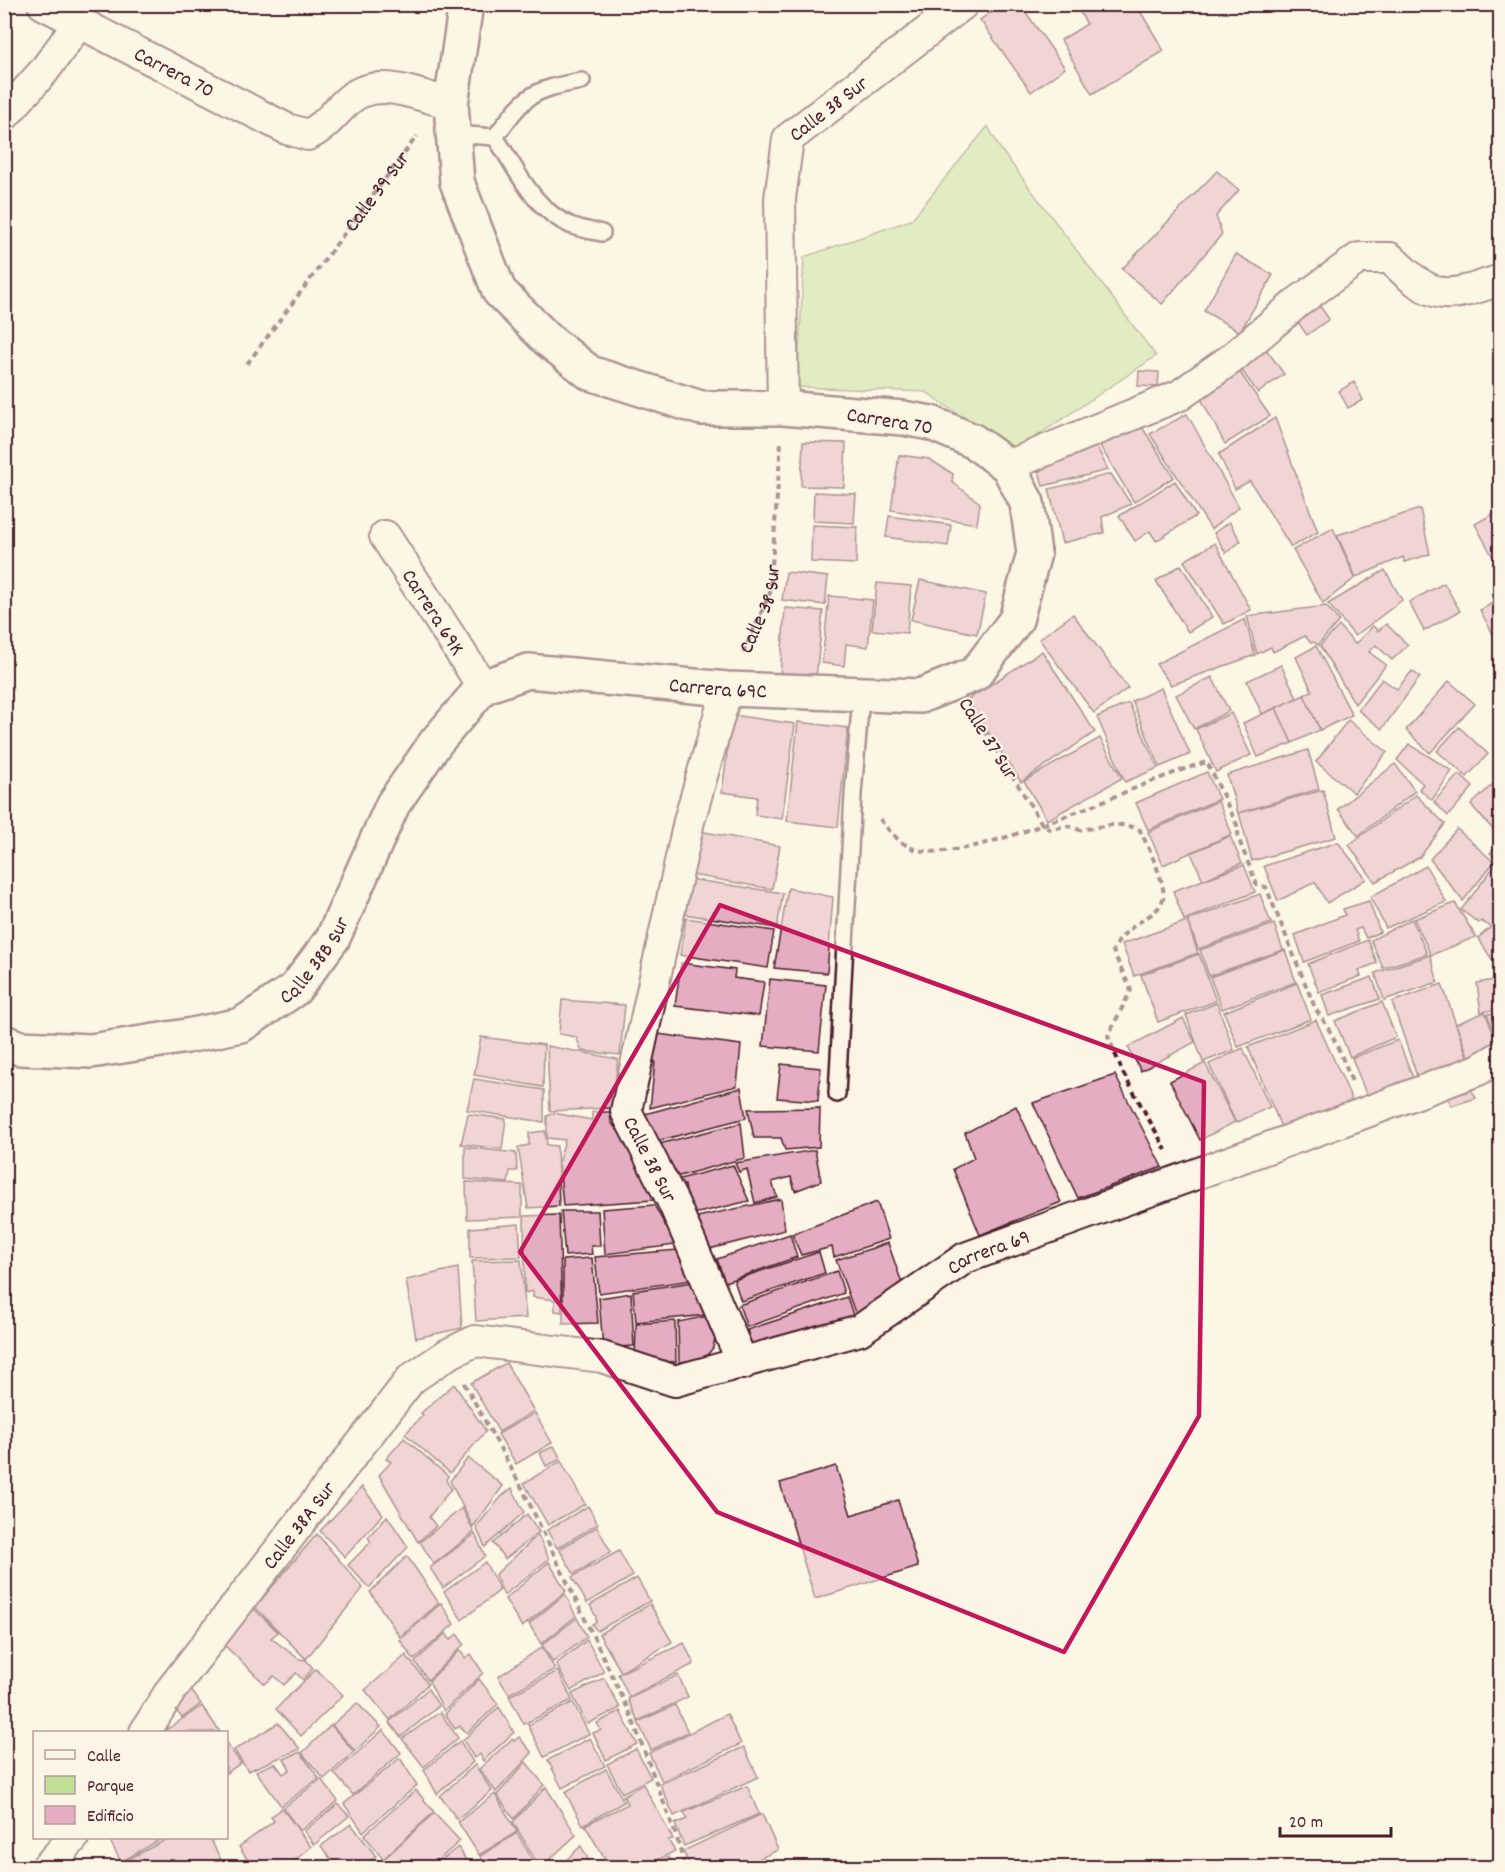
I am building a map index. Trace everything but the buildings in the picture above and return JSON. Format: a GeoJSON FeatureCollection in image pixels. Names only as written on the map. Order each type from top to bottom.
{"type":"FeatureCollection","features":[{"type":"Feature","properties":{"kind":"main road"},"geometry":{"type":"LineString","coordinates":[[452,119],[466,4]]}},
{"type":"Feature","properties":{"kind":"main road","name":"Carrera 70"},"geometry":{"type":"LineString","coordinates":[[452,119],[457,182],[499,291],[548,340],[590,373],[700,408],[783,408],[903,418],[930,423],[973,441],[1008,465]]}},
{"type":"Feature","properties":{"kind":"main road","name":"Calle 37 Sur"},"geometry":{"type":"LineString","coordinates":[[954,682],[975,674],[1016,620],[1034,554],[1027,503],[1008,465]]}},
{"type":"Feature","properties":{"kind":"main road","name":"Carrera 69C"},"geometry":{"type":"LineString","coordinates":[[483,687],[528,671],[727,689],[861,696],[920,696],[954,682]]}},
{"type":"Feature","properties":{"kind":"main road","name":"Calle 38B Sur"},"geometry":{"type":"LineString","coordinates":[[12,1045],[91,1051],[241,1025],[295,989],[333,938],[393,804],[436,742],[483,687]]}},
{"type":"Feature","properties":{"kind":"street","name":"Carrera 70"},"geometry":{"type":"LineString","coordinates":[[43,4],[287,129],[308,135],[324,128],[350,99],[366,89],[384,87],[452,119]]}},
{"type":"Feature","properties":{"kind":"street","name":"Calle 38 Sur"},"geometry":{"type":"LineString","coordinates":[[783,408],[780,199],[788,139],[963,4]]}},
{"type":"Feature","properties":{"kind":"street"},"geometry":{"type":"LineString","coordinates":[[4,116],[44,71],[79,23]]}},
{"type":"Feature","properties":{"kind":"street"},"geometry":{"type":"LineString","coordinates":[[1008,465],[1180,395],[1231,359],[1298,302],[1359,258],[1390,258],[1411,279],[1438,293],[1456,295],[1500,280]]}},
{"type":"Feature","properties":{"kind":"street","name":"Carrera 69K"},"geometry":{"type":"LineString","coordinates":[[385,536],[483,687]]}},
{"type":"Feature","properties":{"kind":"street","name":"Calle 38 Sur"},"geometry":{"type":"LineString","coordinates":[[727,689],[689,821],[626,1111],[674,1204],[743,1364]]}},
{"type":"Feature","properties":{"kind":"street","name":"Carrera 69"},"geometry":{"type":"LineString","coordinates":[[475,1341],[602,1357],[675,1381],[743,1364],[860,1329],[965,1258],[1364,1113],[1478,1070],[1500,1057]]}},
{"type":"Feature","properties":{"kind":"street","name":"Calle 38A Sur"},"geometry":{"type":"LineString","coordinates":[[146,1731],[171,1690],[411,1379],[448,1354],[475,1341]]}},
{"type":"Feature","properties":{"kind":"street"},"geometry":{"type":"LineString","coordinates":[[46,1868],[72,1839]]}},
{"type":"Feature","properties":{"kind":"lane"},"geometry":{"type":"LineString","coordinates":[[495,137],[521,102],[547,87],[582,81]]}},
{"type":"Feature","properties":{"kind":"lane"},"geometry":{"type":"LineString","coordinates":[[452,119],[495,137],[530,194],[546,210],[570,225],[602,233]]}},
{"type":"Feature","properties":{"kind":"lane"},"geometry":{"type":"LineString","coordinates":[[837,1094],[853,794],[861,696]]}},
{"type":"Feature","properties":{"kind":"path","name":"Calle 39 Sur"},"geometry":{"type":"LineString","coordinates":[[248,364],[411,143],[452,119]]}},
{"type":"Feature","properties":{"kind":"path","name":"Calle 38 Sur"},"geometry":{"type":"LineString","coordinates":[[727,689],[770,593],[783,408]]}},
{"type":"Feature","properties":{"kind":"path","name":"Calle 37 Sur"},"geometry":{"type":"LineString","coordinates":[[954,682],[1042,824]]}},
{"type":"Feature","properties":{"kind":"path"},"geometry":{"type":"LineString","coordinates":[[853,794],[873,811],[891,833],[912,848],[931,851],[973,845],[1042,824],[1207,762],[1237,825],[1239,840],[1254,879],[1257,885],[1266,887],[1316,1010],[1345,1058],[1364,1113]]}},
{"type":"Feature","properties":{"kind":"path"},"geometry":{"type":"LineString","coordinates":[[1042,824],[1049,829],[1068,826],[1080,830],[1126,825],[1140,830],[1163,884],[1163,899],[1157,910],[1121,935],[1113,951],[1131,990],[1108,1036],[1123,1073],[1183,1179]]}},
{"type":"Feature","properties":{"kind":"path"},"geometry":{"type":"LineString","coordinates":[[448,1354],[522,1488],[630,1713],[677,1838],[685,1868]]}},
{"type":"Feature","properties":{"kind":"highlighted area"},"geometry":{"type":"Polygon","coordinates":[[[720,905],[1204,1082],[1199,1416],[1064,1652],[717,1512],[520,1252],[720,905]]]}},
{"type":"Feature","properties":{"kind":"green space"},"geometry":{"type":"Polygon","coordinates":[[[988,126],[999,147],[1156,356],[1013,452],[926,392],[797,387],[804,257],[911,220],[988,126]]]}}]}
